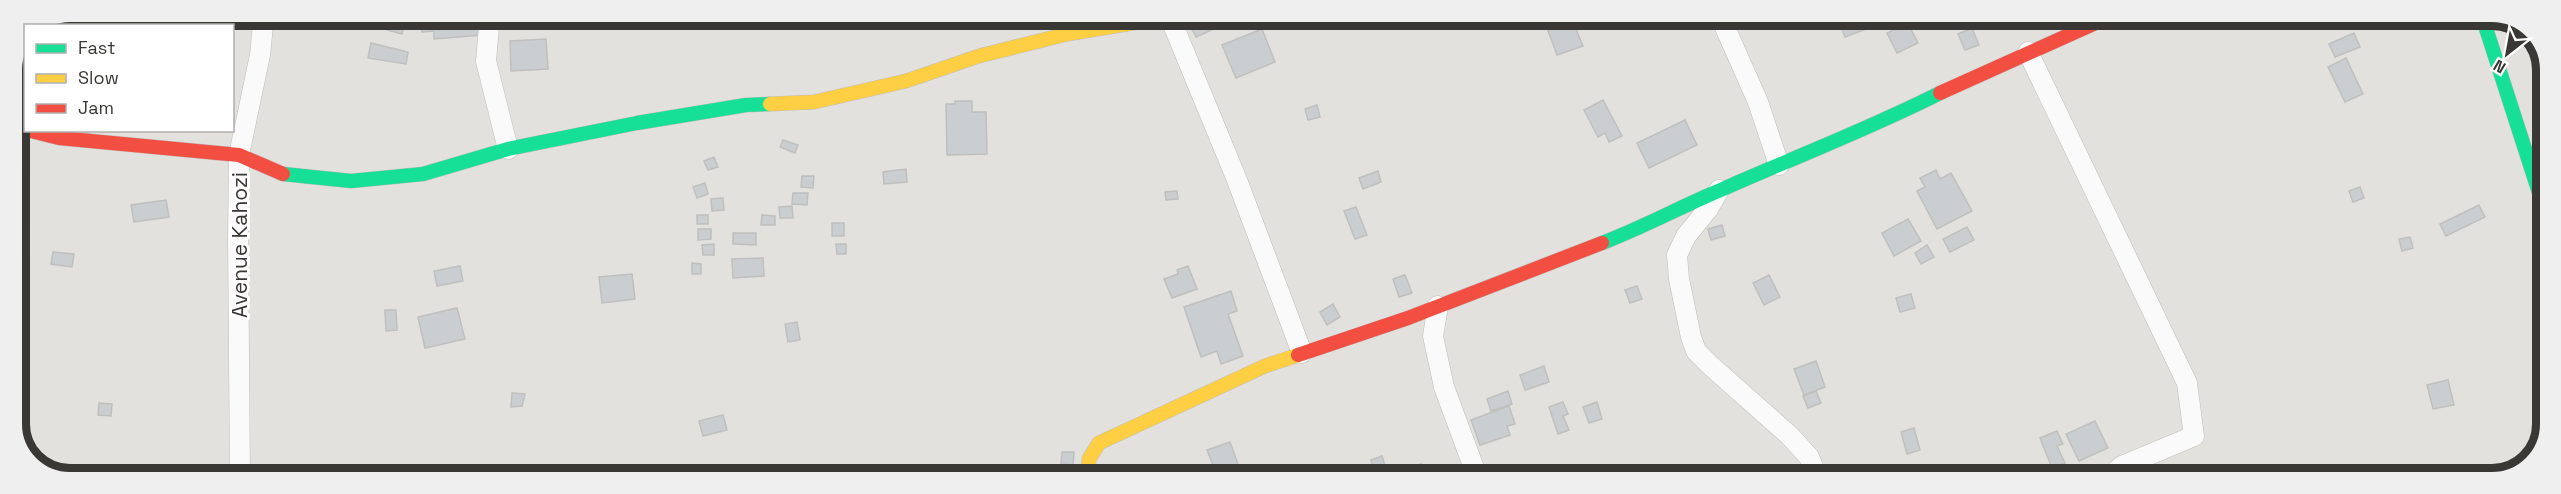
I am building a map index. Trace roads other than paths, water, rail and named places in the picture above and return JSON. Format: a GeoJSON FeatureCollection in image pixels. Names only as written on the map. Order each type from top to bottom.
{"type":"FeatureCollection","features":[{"type":"Feature","properties":{"kind":"street","name":"Avenue Kahozi"},"geometry":{"type":"LineString","coordinates":[[240,468],[239,155],[260,55],[263,26]]}},
{"type":"Feature","properties":{"kind":"street"},"geometry":{"type":"LineString","coordinates":[[489,26],[486,61],[508,149]]}},
{"type":"Feature","properties":{"kind":"street"},"geometry":{"type":"LineString","coordinates":[[34,132],[59,138],[239,155],[278,173],[351,181],[423,174],[508,149],[637,123],[735,107],[814,102],[906,81],[979,56],[1066,34],[1112,26]]}},
{"type":"Feature","properties":{"kind":"street"},"geometry":{"type":"LineString","coordinates":[[1173,26],[1237,180],[1302,353]]}},
{"type":"Feature","properties":{"kind":"street"},"geometry":{"type":"LineString","coordinates":[[1724,26],[1758,102],[1779,165]]}},
{"type":"Feature","properties":{"kind":"street"},"geometry":{"type":"LineString","coordinates":[[1087,468],[1091,452],[1099,443],[1265,366],[1438,306],[1642,228],[1720,190],[1893,117],[2088,26]]}},
{"type":"Feature","properties":{"kind":"street"},"geometry":{"type":"LineString","coordinates":[[2484,26],[2535,181]]}},
{"type":"Feature","properties":{"kind":"street"},"geometry":{"type":"LineString","coordinates":[[2028,52],[2187,383],[2194,436],[2120,468]]}},
{"type":"Feature","properties":{"kind":"street"},"geometry":{"type":"LineString","coordinates":[[1720,190],[1686,236],[1677,255],[1679,279],[1691,337],[1696,351],[1790,436],[1809,457],[1814,468]]}},
{"type":"Feature","properties":{"kind":"street"},"geometry":{"type":"LineString","coordinates":[[1438,306],[1433,336],[1444,387],[1474,468]]}}]}
